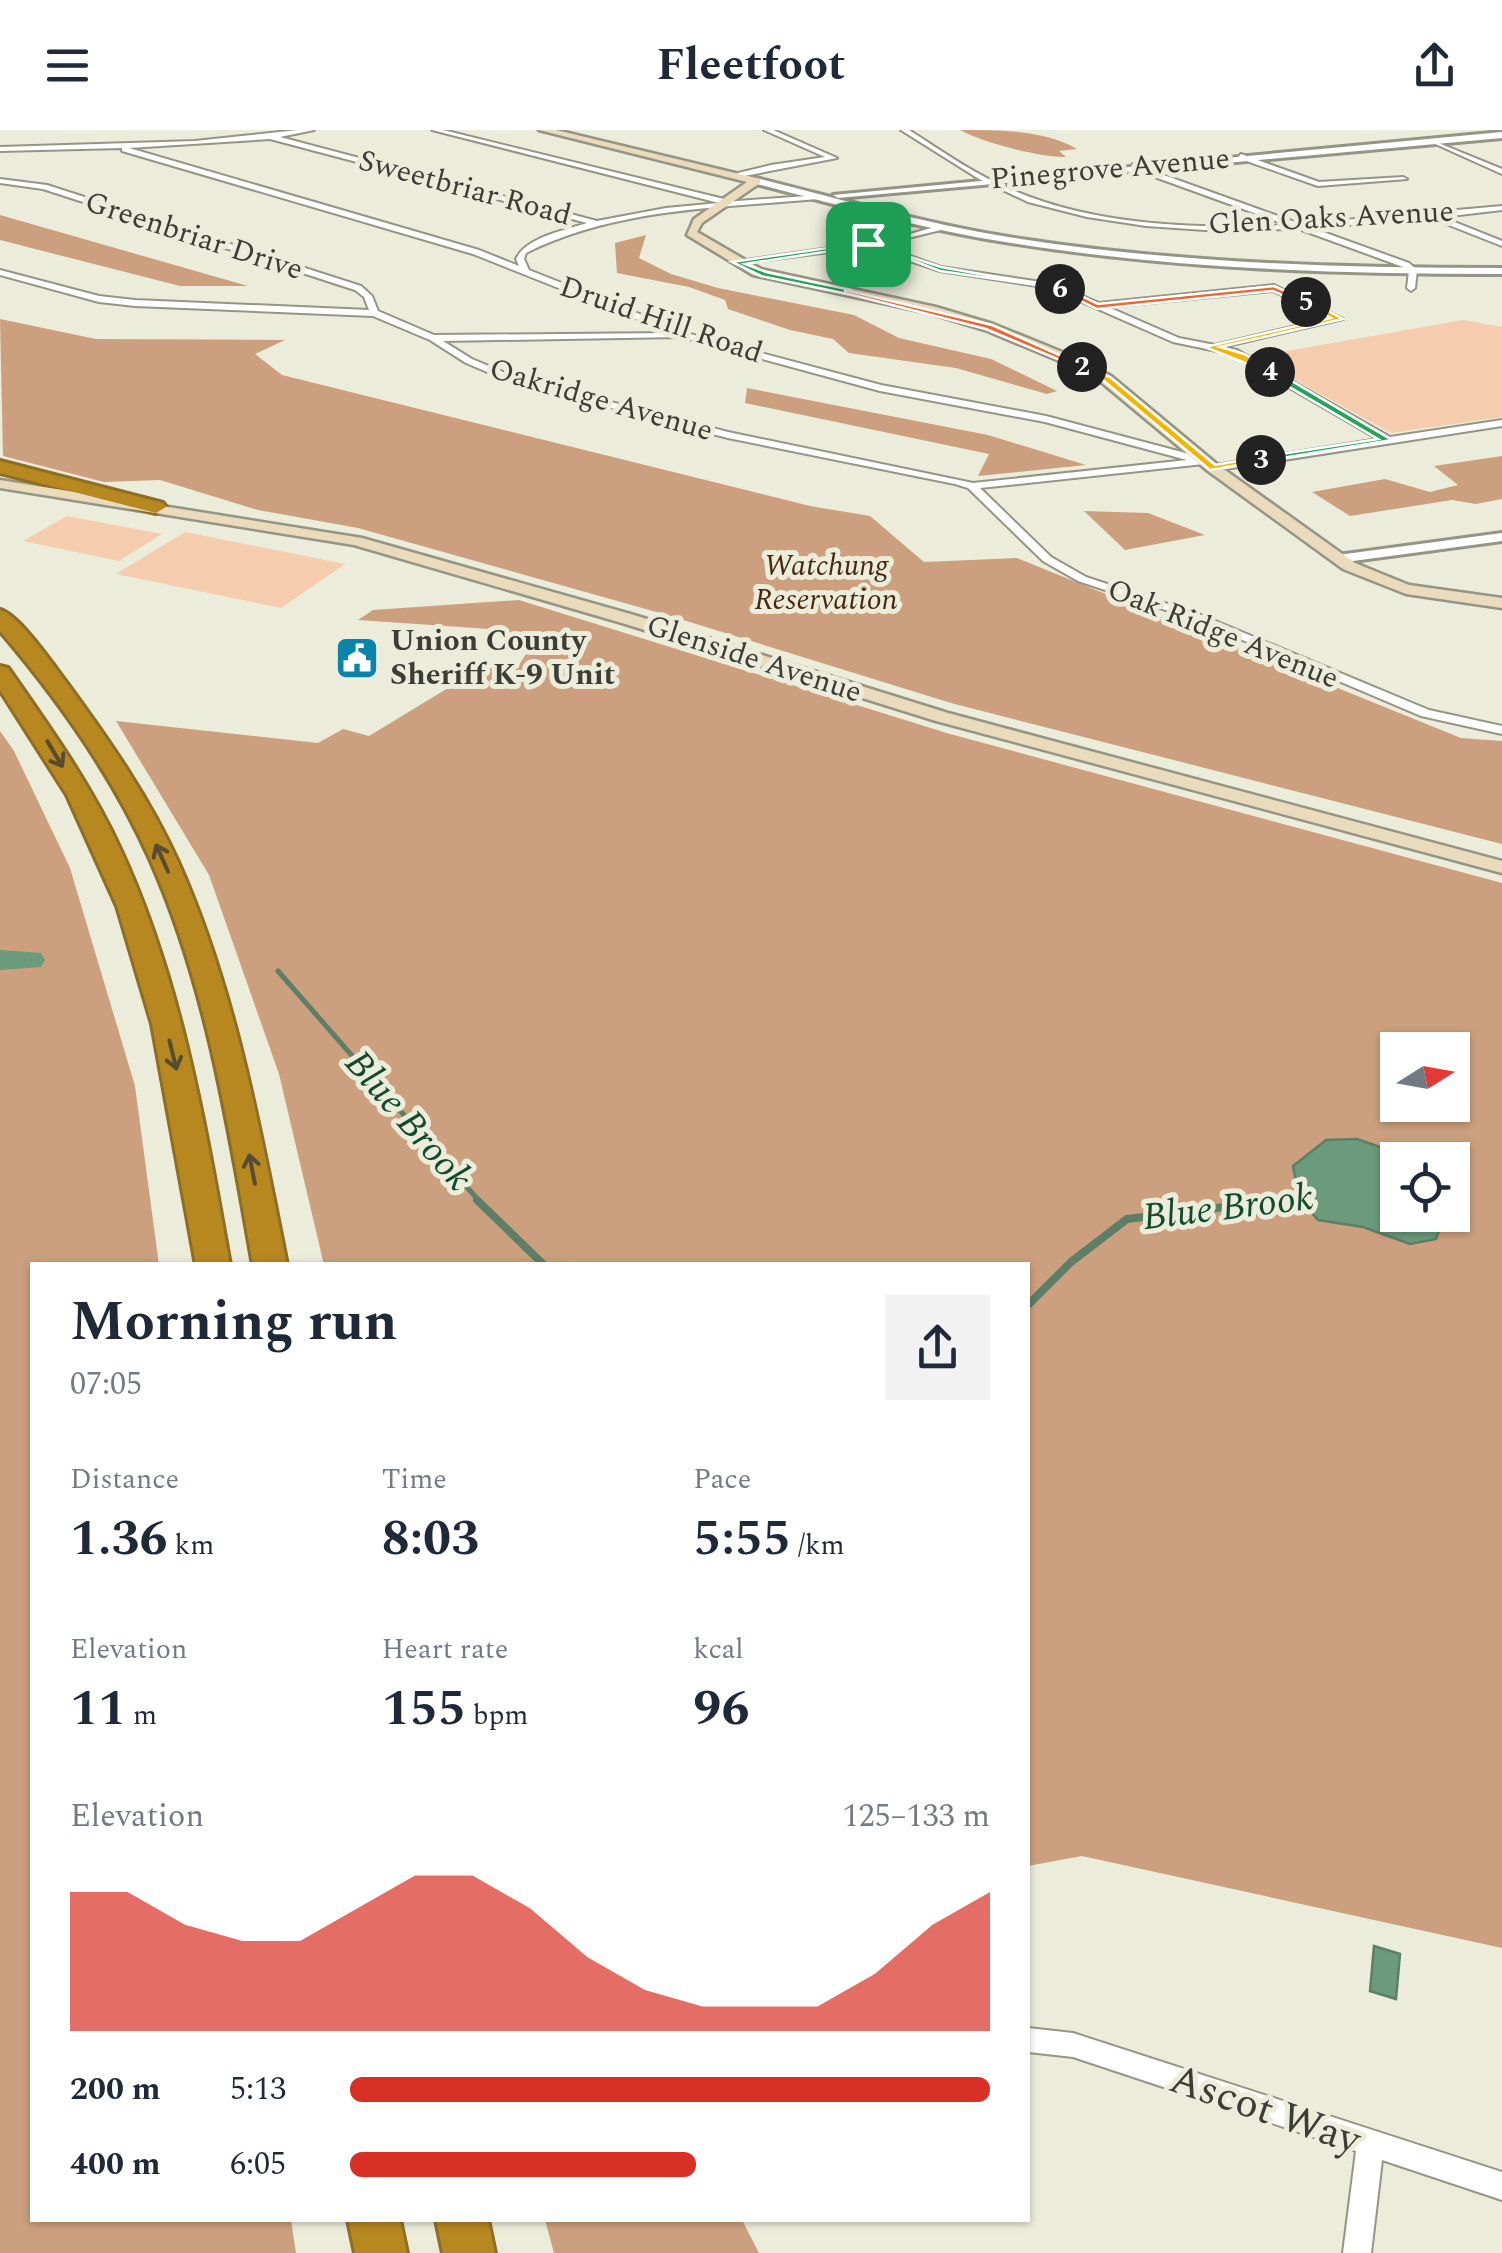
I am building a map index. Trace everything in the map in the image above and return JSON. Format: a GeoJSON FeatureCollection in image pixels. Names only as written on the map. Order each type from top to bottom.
{"type":"FeatureCollection","features":[{"type":"Feature","properties":{"kind":"highway"},"geometry":{"type":"LineString","coordinates":[[0,468],[156,507]]}},
{"type":"Feature","properties":{"kind":"highway"},"geometry":{"type":"LineString","coordinates":[[0,617],[85,725],[152,836],[179,896],[239,1102],[269,1262]]}},
{"type":"Feature","properties":{"kind":"highway"},"geometry":{"type":"LineString","coordinates":[[0,673],[81,797],[116,872],[161,1005],[183,1094],[212,1262]]}},
{"type":"Feature","properties":{"kind":"highway"},"geometry":{"type":"LineString","coordinates":[[374,2222],[381,2253]]}},
{"type":"Feature","properties":{"kind":"highway"},"geometry":{"type":"LineString","coordinates":[[462,2222],[470,2253]]}},
{"type":"Feature","properties":{"kind":"main road"},"geometry":{"type":"LineString","coordinates":[[544,130],[756,181]]}},
{"type":"Feature","properties":{"kind":"main road"},"geometry":{"type":"LineString","coordinates":[[756,181],[690,231],[736,262],[772,276],[948,315],[1066,359],[1106,378],[1209,464],[1338,560],[1406,589],[1502,603]]}},
{"type":"Feature","properties":{"kind":"main road","name":"Glenside Avenue"},"geometry":{"type":"LineString","coordinates":[[0,484],[356,542],[628,619],[942,717],[1502,868]]}},
{"type":"Feature","properties":{"kind":"street"},"geometry":{"type":"LineString","coordinates":[[0,148],[125,149],[272,137],[311,130]]}},
{"type":"Feature","properties":{"kind":"street"},"geometry":{"type":"LineString","coordinates":[[435,130],[722,205]]}},
{"type":"Feature","properties":{"kind":"street"},"geometry":{"type":"LineString","coordinates":[[737,176],[833,158],[767,130]]}},
{"type":"Feature","properties":{"kind":"street","name":"Glen Oaks Avenue"},"geometry":{"type":"LineString","coordinates":[[904,130],[986,180],[1032,200],[1108,216],[1197,225],[1298,226],[1502,208]]}},
{"type":"Feature","properties":{"kind":"street","name":"Pinegrove Avenue"},"geometry":{"type":"LineString","coordinates":[[599,224],[722,205],[1241,156],[1502,136]]}},
{"type":"Feature","properties":{"kind":"street","name":"Sweetbriar Road"},"geometry":{"type":"LineString","coordinates":[[272,137],[599,224]]}},
{"type":"Feature","properties":{"kind":"street"},"geometry":{"type":"LineString","coordinates":[[1433,141],[1502,172]]}},
{"type":"Feature","properties":{"kind":"street","name":"Druid Hill Road"},"geometry":{"type":"LineString","coordinates":[[125,149],[476,252],[687,336],[880,388],[1046,419],[1209,464]]}},
{"type":"Feature","properties":{"kind":"street"},"geometry":{"type":"LineString","coordinates":[[1241,156],[1318,184],[1403,180]]}},
{"type":"Feature","properties":{"kind":"street"},"geometry":{"type":"LineString","coordinates":[[1133,166],[1413,270]]}},
{"type":"Feature","properties":{"kind":"street","name":"Greenbriar Drive"},"geometry":{"type":"LineString","coordinates":[[0,181],[44,187],[178,234],[349,285],[368,296],[374,313]]}},
{"type":"Feature","properties":{"kind":"street"},"geometry":{"type":"LineString","coordinates":[[756,181],[942,228],[1077,249],[1283,266],[1502,271]]}},
{"type":"Feature","properties":{"kind":"street"},"geometry":{"type":"LineString","coordinates":[[1432,215],[1502,244]]}},
{"type":"Feature","properties":{"kind":"street"},"geometry":{"type":"LineString","coordinates":[[476,252],[524,252],[548,239],[599,224]]}},
{"type":"Feature","properties":{"kind":"street"},"geometry":{"type":"LineString","coordinates":[[736,262],[868,244],[942,228]]}},
{"type":"Feature","properties":{"kind":"street"},"geometry":{"type":"LineString","coordinates":[[868,244],[940,269],[1052,286],[1176,340],[1241,356],[1387,440]]}},
{"type":"Feature","properties":{"kind":"street"},"geometry":{"type":"LineString","coordinates":[[524,252],[520,259],[524,270]]}},
{"type":"Feature","properties":{"kind":"street"},"geometry":{"type":"LineString","coordinates":[[1274,288],[1283,266]]}},
{"type":"Feature","properties":{"kind":"street"},"geometry":{"type":"LineString","coordinates":[[1411,288],[1413,270]]}},
{"type":"Feature","properties":{"kind":"street","name":"Oakridge Avenue"},"geometry":{"type":"LineString","coordinates":[[0,272],[99,299],[135,303],[374,313],[434,338],[488,371],[514,380],[728,436],[921,472],[972,486]]}},
{"type":"Feature","properties":{"kind":"street"},"geometry":{"type":"LineString","coordinates":[[1097,306],[1274,288],[1339,319],[1209,347]]}},
{"type":"Feature","properties":{"kind":"street"},"geometry":{"type":"LineString","coordinates":[[434,338],[687,336]]}},
{"type":"Feature","properties":{"kind":"street"},"geometry":{"type":"LineString","coordinates":[[448,348],[466,340]]}},
{"type":"Feature","properties":{"kind":"street"},"geometry":{"type":"LineString","coordinates":[[972,486],[1209,464],[1502,423]]}},
{"type":"Feature","properties":{"kind":"street","name":"Oak Ridge Avenue"},"geometry":{"type":"LineString","coordinates":[[972,486],[1048,559],[1082,579],[1198,617],[1425,714],[1502,730]]}},
{"type":"Feature","properties":{"kind":"street"},"geometry":{"type":"LineString","coordinates":[[1338,560],[1502,537]]}},
{"type":"Feature","properties":{"kind":"street","name":"Ascot Way"},"geometry":{"type":"LineString","coordinates":[[1030,2040],[1073,2046],[1502,2186]]}},
{"type":"Feature","properties":{"kind":"street"},"geometry":{"type":"LineString","coordinates":[[1357,2253],[1370,2146]]}},
{"type":"Feature","properties":{"kind":"shaded area"},"geometry":{"type":"Polygon","coordinates":[[[1463,320],[1502,327],[1502,417],[1391,433],[1253,357],[1463,320]]]}},
{"type":"Feature","properties":{"kind":"shaded area"},"geometry":{"type":"Polygon","coordinates":[[[67,516],[162,534],[119,561],[23,541],[67,516]]]}},
{"type":"Feature","properties":{"kind":"shaded area"},"geometry":{"type":"Polygon","coordinates":[[[185,532],[345,564],[281,608],[116,574],[185,532]]]}},
{"type":"Feature","properties":{"kind":"shaded area"},"geometry":{"type":"Polygon","coordinates":[[[1357,1139],[1380,1147],[1380,1232],[1439,1232],[1436,1239],[1410,1244],[1363,1227],[1318,1220],[1299,1198],[1293,1166],[1326,1140],[1357,1139]]]}},
{"type":"Feature","properties":{"kind":"shaded area"},"geometry":{"type":"Polygon","coordinates":[[[1374,1946],[1400,1954],[1396,1999],[1370,1991],[1374,1946]]]}},
{"type":"Feature","properties":{"kind":"green space"},"geometry":{"type":"Polygon","coordinates":[[[960,130],[1036,135],[1077,149],[1059,151],[1066,157],[1041,155],[960,130]]]}},
{"type":"Feature","properties":{"kind":"green space"},"geometry":{"type":"Polygon","coordinates":[[[0,215],[248,286],[180,286],[0,240],[0,215]]]}},
{"type":"Feature","properties":{"kind":"green space"},"geometry":{"type":"Polygon","coordinates":[[[646,235],[639,258],[671,274],[718,288],[854,315],[899,338],[991,359],[1057,391],[1047,394],[956,368],[849,353],[833,339],[790,330],[728,309],[725,300],[689,287],[617,273],[615,243],[646,235]]]}},
{"type":"Feature","properties":{"kind":"green space","name":"Watchung Reservation"},"geometry":{"type":"Polygon","coordinates":[[[0,319],[96,339],[285,340],[255,354],[282,375],[810,506],[870,516],[924,562],[1017,558],[1461,738],[1502,741],[1502,844],[951,703],[667,615],[358,528],[258,510],[160,480],[104,482],[3,456],[0,319]]]}},
{"type":"Feature","properties":{"kind":"green space"},"geometry":{"type":"Polygon","coordinates":[[[747,388],[988,435],[1086,465],[978,476],[989,454],[745,403],[747,388]]]}},
{"type":"Feature","properties":{"kind":"green space"},"geometry":{"type":"Polygon","coordinates":[[[1502,456],[1502,499],[1476,504],[1452,500],[1350,516],[1312,492],[1385,479],[1430,492],[1458,485],[1434,466],[1502,456]]]}},
{"type":"Feature","properties":{"kind":"green space"},"geometry":{"type":"Polygon","coordinates":[[[1084,511],[1148,513],[1205,535],[1125,550],[1084,511]]]}},
{"type":"Feature","properties":{"kind":"green space"},"geometry":{"type":"Polygon","coordinates":[[[519,600],[950,734],[1502,883],[1502,1948],[1082,1856],[1030,1866],[1030,1262],[323,1262],[279,1074],[209,875],[116,721],[318,743],[343,729],[369,736],[481,668],[517,668],[528,651],[508,648],[504,630],[358,620],[373,610],[519,600]]]}},
{"type":"Feature","properties":{"kind":"green space"},"geometry":{"type":"Polygon","coordinates":[[[0,731],[14,751],[70,868],[135,1086],[159,1262],[30,1262],[30,2222],[291,2222],[296,2253],[0,2253],[0,731]]]}},
{"type":"Feature","properties":{"kind":"green space"},"geometry":{"type":"Polygon","coordinates":[[[546,2222],[743,2222],[759,2253],[554,2253],[546,2222]]]}},
{"type":"Feature","properties":{"kind":"waterway","name":"Blue Brook"},"geometry":{"type":"LineString","coordinates":[[0,960],[29,960]]}},
{"type":"Feature","properties":{"kind":"waterway","name":"Blue Brook"},"geometry":{"type":"LineString","coordinates":[[278,971],[480,1202]]}},
{"type":"Feature","properties":{"kind":"waterway","name":"Blue Brook"},"geometry":{"type":"LineString","coordinates":[[1263,1202],[1304,1197]]}},
{"type":"Feature","properties":{"kind":"waterway","name":"Blue Brook"},"geometry":{"type":"LineString","coordinates":[[477,1200],[541,1262]]}},
{"type":"Feature","properties":{"kind":"waterway","name":"Blue Brook"},"geometry":{"type":"LineString","coordinates":[[1030,1303],[1071,1262],[1127,1219],[1283,1200]]}},
{"type":"Feature","properties":{"kind":"place","name":"Union County Sheriff K-9 Unit"},"geometry":{"type":"Point","coordinates":[357,658]}},
{"type":"Feature","properties":{"kind":"route"},"geometry":{"type":"LineString","coordinates":[[868,244],[940,269],[1052,286],[1097,306],[1274,288],[1339,319],[1209,347],[1241,356],[1387,440],[1213,468],[1106,378],[1066,359],[989,327],[932,310],[772,276],[736,262],[868,244]]}}]}
